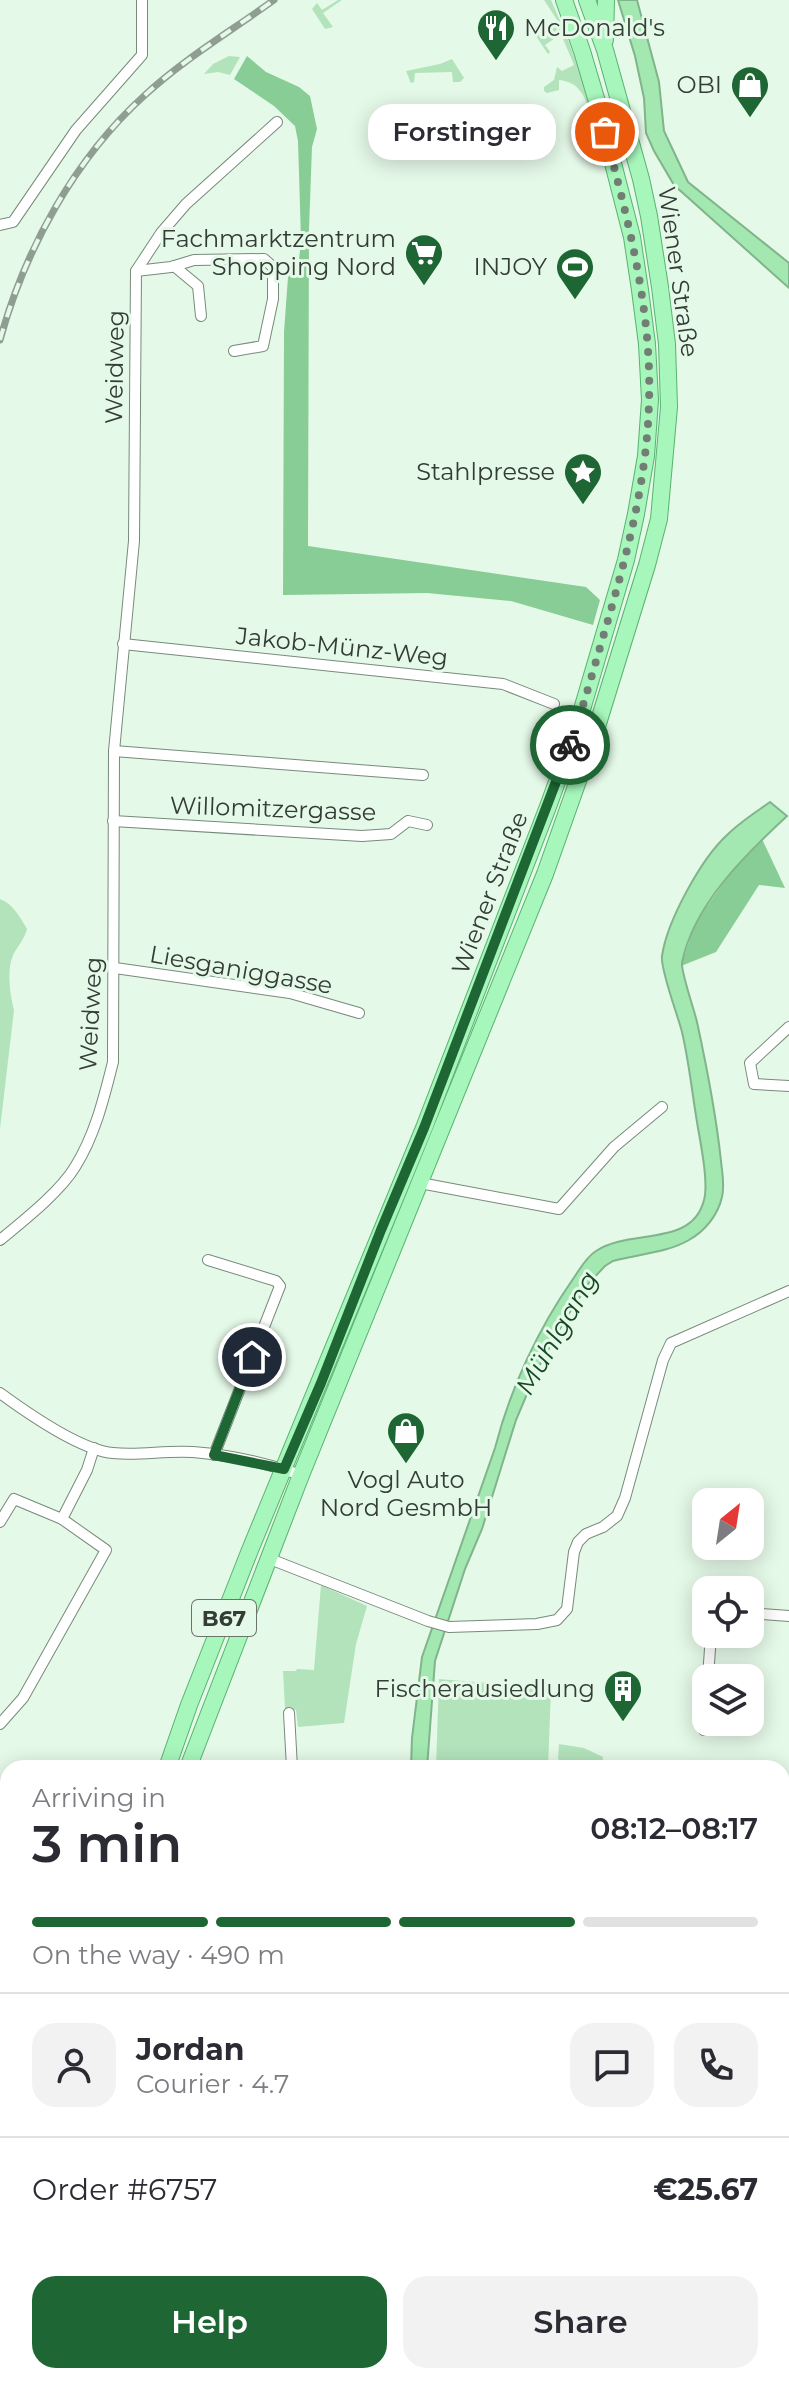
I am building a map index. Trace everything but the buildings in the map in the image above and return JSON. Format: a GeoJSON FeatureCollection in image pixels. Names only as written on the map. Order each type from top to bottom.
{"type":"FeatureCollection","features":[{"type":"Feature","properties":{"kind":"main road","name":"Wiener Straße"},"geometry":{"type":"LineString","coordinates":[[170,1760],[189,1705],[424,1128],[549,804],[578,723],[626,560],[646,456],[650,400],[647,344],[632,237],[598,105],[564,0]]}},
{"type":"Feature","properties":{"kind":"main road","name":"Wiener Straße"},"geometry":{"type":"LineString","coordinates":[[191,1760],[301,1475],[569,812],[659,519],[669,407],[667,344],[649,216],[605,50],[587,0]]}},
{"type":"Feature","properties":{"kind":"main road","name":"B67"},"geometry":{"type":"LineString","coordinates":[[605,50],[606,0]]}},
{"type":"Feature","properties":{"kind":"street"},"geometry":{"type":"LineString","coordinates":[[0,225],[13,222],[76,130],[142,55],[142,0]]}},
{"type":"Feature","properties":{"kind":"street"},"geometry":{"type":"LineString","coordinates":[[136,271],[161,233],[186,204],[277,122]]}},
{"type":"Feature","properties":{"kind":"street"},"geometry":{"type":"LineString","coordinates":[[136,271],[194,260],[264,259],[272,264],[273,299],[263,346],[234,351]]}},
{"type":"Feature","properties":{"kind":"street"},"geometry":{"type":"LineString","coordinates":[[174,266],[198,286],[201,316]]}},
{"type":"Feature","properties":{"kind":"street","name":"Weidweg"},"geometry":{"type":"LineString","coordinates":[[0,1240],[36,1211],[75,1168],[100,1112],[113,1062],[114,751],[134,541],[136,271]]}},
{"type":"Feature","properties":{"kind":"street","name":"Jakob-Münz-Weg"},"geometry":{"type":"LineString","coordinates":[[123,644],[503,684],[554,704]]}},
{"type":"Feature","properties":{"kind":"street"},"geometry":{"type":"LineString","coordinates":[[114,751],[423,775]]}},
{"type":"Feature","properties":{"kind":"street","name":"Willomitzergasse"},"geometry":{"type":"LineString","coordinates":[[113,821],[362,836],[391,834],[408,821],[427,825]]}},
{"type":"Feature","properties":{"kind":"street","name":"Liesganiggasse"},"geometry":{"type":"LineString","coordinates":[[115,968],[290,993],[359,1013]]}},
{"type":"Feature","properties":{"kind":"street"},"geometry":{"type":"LineString","coordinates":[[789,1027],[750,1063],[754,1084],[789,1086]]}},
{"type":"Feature","properties":{"kind":"street"},"geometry":{"type":"LineString","coordinates":[[420,1183],[564,1211],[614,1147],[662,1107]]}},
{"type":"Feature","properties":{"kind":"street"},"geometry":{"type":"LineString","coordinates":[[208,1260],[276,1281],[280,1286],[214,1455]]}},
{"type":"Feature","properties":{"kind":"street"},"geometry":{"type":"LineString","coordinates":[[270,1559],[449,1627],[537,1624],[557,1620],[564,1615],[570,1598],[574,1552],[578,1542],[617,1516],[625,1498],[663,1360],[671,1343],[789,1291]]}},
{"type":"Feature","properties":{"kind":"street"},"geometry":{"type":"LineString","coordinates":[[0,1393],[56,1429],[111,1453],[191,1452],[301,1475]]}},
{"type":"Feature","properties":{"kind":"street"},"geometry":{"type":"LineString","coordinates":[[62,1519],[87,1470],[94,1448]]}},
{"type":"Feature","properties":{"kind":"street"},"geometry":{"type":"LineString","coordinates":[[0,1522],[14,1499],[62,1519],[106,1550],[23,1698],[0,1724]]}},
{"type":"Feature","properties":{"kind":"street"},"geometry":{"type":"LineString","coordinates":[[764,1614],[789,1616]]}},
{"type":"Feature","properties":{"kind":"street"},"geometry":{"type":"LineString","coordinates":[[289,1713],[292,1760]]}},
{"type":"Feature","properties":{"kind":"shaded area"},"geometry":{"type":"Polygon","coordinates":[[[342,0],[323,13],[333,27],[325,29],[312,9],[317,3],[322,10],[342,0]]]}},
{"type":"Feature","properties":{"kind":"shaded area"},"geometry":{"type":"Polygon","coordinates":[[[544,0],[551,0],[563,28],[591,116],[584,97],[572,84],[559,80],[559,90],[544,91],[544,87],[554,80],[557,67],[562,71],[574,65],[561,34],[545,45],[550,52],[548,54],[534,33],[540,36],[559,23],[544,0]]]}},
{"type":"Feature","properties":{"kind":"shaded area"},"geometry":{"type":"Polygon","coordinates":[[[229,56],[240,57],[230,75],[218,72],[204,74],[213,64],[229,56]]]}},
{"type":"Feature","properties":{"kind":"shaded area"},"geometry":{"type":"Polygon","coordinates":[[[247,56],[266,72],[299,87],[310,96],[317,129],[312,147],[309,229],[308,546],[586,587],[600,600],[593,625],[511,601],[427,593],[283,595],[284,332],[288,277],[299,260],[301,240],[298,141],[295,126],[274,106],[234,79],[247,56]]]}},
{"type":"Feature","properties":{"kind":"shaded area"},"geometry":{"type":"Polygon","coordinates":[[[452,59],[464,78],[460,82],[453,82],[452,72],[415,73],[414,82],[411,83],[406,71],[440,64],[452,59]]]}},
{"type":"Feature","properties":{"kind":"shaded area"},"geometry":{"type":"Polygon","coordinates":[[[762,839],[785,888],[759,885],[716,952],[681,966],[695,923],[736,865],[762,839]]]}},
{"type":"Feature","properties":{"kind":"shaded area"},"geometry":{"type":"Polygon","coordinates":[[[0,899],[12,908],[27,929],[10,964],[14,1010],[0,1129],[0,899]]]}},
{"type":"Feature","properties":{"kind":"shaded area"},"geometry":{"type":"Polygon","coordinates":[[[321,1585],[367,1606],[356,1644],[344,1723],[298,1727],[296,1710],[285,1708],[283,1671],[314,1670],[321,1585]]]}},
{"type":"Feature","properties":{"kind":"shaded area"},"geometry":{"type":"Polygon","coordinates":[[[439,1679],[551,1688],[548,1760],[436,1760],[439,1679]]]}},
{"type":"Feature","properties":{"kind":"shaded area"},"geometry":{"type":"Polygon","coordinates":[[[559,1744],[584,1748],[603,1757],[603,1760],[558,1759],[559,1744]]]}},
{"type":"Feature","properties":{"kind":"water"},"geometry":{"type":"Polygon","coordinates":[[[618,0],[637,0],[659,82],[664,131],[688,182],[789,263],[789,288],[674,185],[646,133],[644,98],[618,0]]]}},
{"type":"Feature","properties":{"kind":"water","name":"Mühlgang"},"geometry":{"type":"Polygon","coordinates":[[[770,802],[787,816],[739,864],[709,901],[697,921],[682,963],[714,1108],[723,1179],[720,1204],[710,1222],[689,1240],[662,1251],[613,1261],[605,1266],[589,1283],[566,1318],[538,1368],[516,1420],[482,1529],[465,1569],[435,1661],[428,1760],[411,1760],[422,1657],[509,1404],[537,1339],[560,1298],[592,1254],[610,1244],[658,1235],[687,1225],[697,1215],[704,1200],[704,1161],[687,1054],[662,956],[678,909],[696,875],[717,846],[748,817],[770,802]]]}},
{"type":"Feature","properties":{"kind":"railway"},"geometry":{"type":"LineString","coordinates":[[0,340],[23,272],[38,239],[96,147],[160,82],[274,0]]}},
{"type":"Feature","properties":{"kind":"way so far"},"geometry":{"type":"LineString","coordinates":[[570,745],[626,560],[646,456],[650,400],[647,344],[632,237],[605,132]]}},
{"type":"Feature","properties":{"kind":"place","name":"McDonald's"},"geometry":{"type":"Point","coordinates":[496,62]}},
{"type":"Feature","properties":{"kind":"place","name":"OBI"},"geometry":{"type":"Point","coordinates":[750,119]}},
{"type":"Feature","properties":{"kind":"place","name":"Forstinger"},"geometry":{"type":"Point","coordinates":[605,132]}},
{"type":"Feature","properties":{"kind":"place","name":"Fachmarktzentrum Shopping Nord"},"geometry":{"type":"Point","coordinates":[424,287]}},
{"type":"Feature","properties":{"kind":"place","name":"INJOY"},"geometry":{"type":"Point","coordinates":[575,301]}},
{"type":"Feature","properties":{"kind":"place","name":"Stahlpresse"},"geometry":{"type":"Point","coordinates":[583,506]}},
{"type":"Feature","properties":{"kind":"place","name":"Vogl Auto Nord GesmbH"},"geometry":{"type":"Point","coordinates":[406,1465]}},
{"type":"Feature","properties":{"kind":"place","name":"Fischerausiedlung"},"geometry":{"type":"Point","coordinates":[623,1723]}},
{"type":"Feature","properties":{"kind":"route"},"geometry":{"type":"LineString","coordinates":[[252,1357],[214,1455],[284,1469],[424,1128],[570,745]]}}]}
